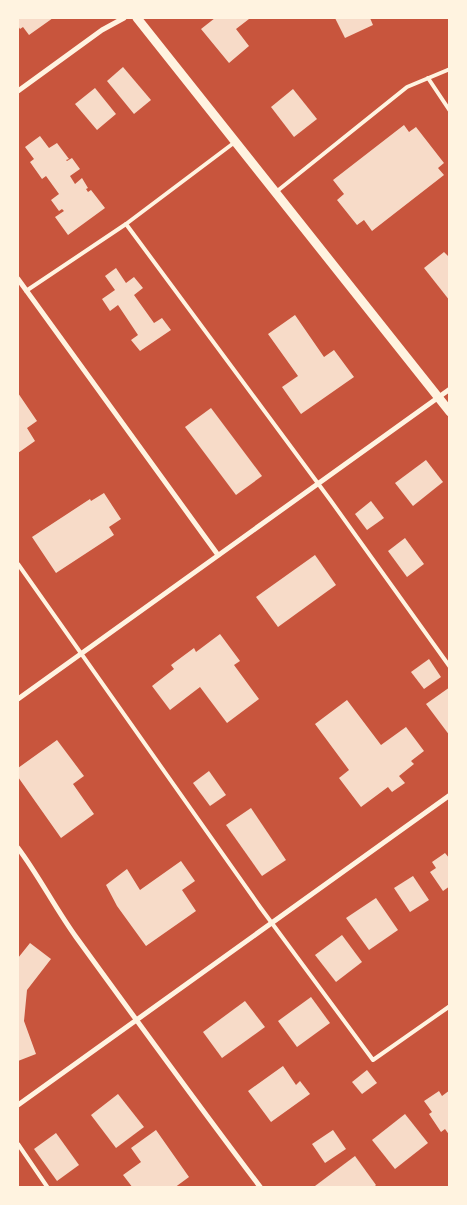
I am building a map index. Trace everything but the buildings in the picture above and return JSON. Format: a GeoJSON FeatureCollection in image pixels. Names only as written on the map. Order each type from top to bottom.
{"type":"FeatureCollection","features":[{"type":"Feature","properties":{"kind":"street"},"geometry":{"type":"LineString","coordinates":[[18,91],[102,30],[124,18]]}},
{"type":"Feature","properties":{"kind":"street"},"geometry":{"type":"LineString","coordinates":[[137,18],[450,412]]}},
{"type":"Feature","properties":{"kind":"street"},"geometry":{"type":"LineString","coordinates":[[18,279],[218,555]]}},
{"type":"Feature","properties":{"kind":"street"},"geometry":{"type":"LineString","coordinates":[[18,699],[450,389]]}},
{"type":"Feature","properties":{"kind":"street"},"geometry":{"type":"LineString","coordinates":[[18,1106],[450,795]]}},
{"type":"Feature","properties":{"kind":"street"},"geometry":{"type":"LineString","coordinates":[[18,848],[30,864],[62,918],[261,1188]]}},
{"type":"Feature","properties":{"kind":"lane"},"geometry":{"type":"LineString","coordinates":[[276,192],[407,87],[450,69]]}},
{"type":"Feature","properties":{"kind":"lane"},"geometry":{"type":"LineString","coordinates":[[428,78],[450,111]]}},
{"type":"Feature","properties":{"kind":"lane"},"geometry":{"type":"LineString","coordinates":[[26,290],[126,224],[235,142]]}},
{"type":"Feature","properties":{"kind":"lane"},"geometry":{"type":"LineString","coordinates":[[126,224],[450,667]]}},
{"type":"Feature","properties":{"kind":"lane"},"geometry":{"type":"LineString","coordinates":[[18,564],[272,924],[373,1060],[450,1006]]}},
{"type":"Feature","properties":{"kind":"lane"},"geometry":{"type":"LineString","coordinates":[[18,1144],[48,1188]]}}]}
